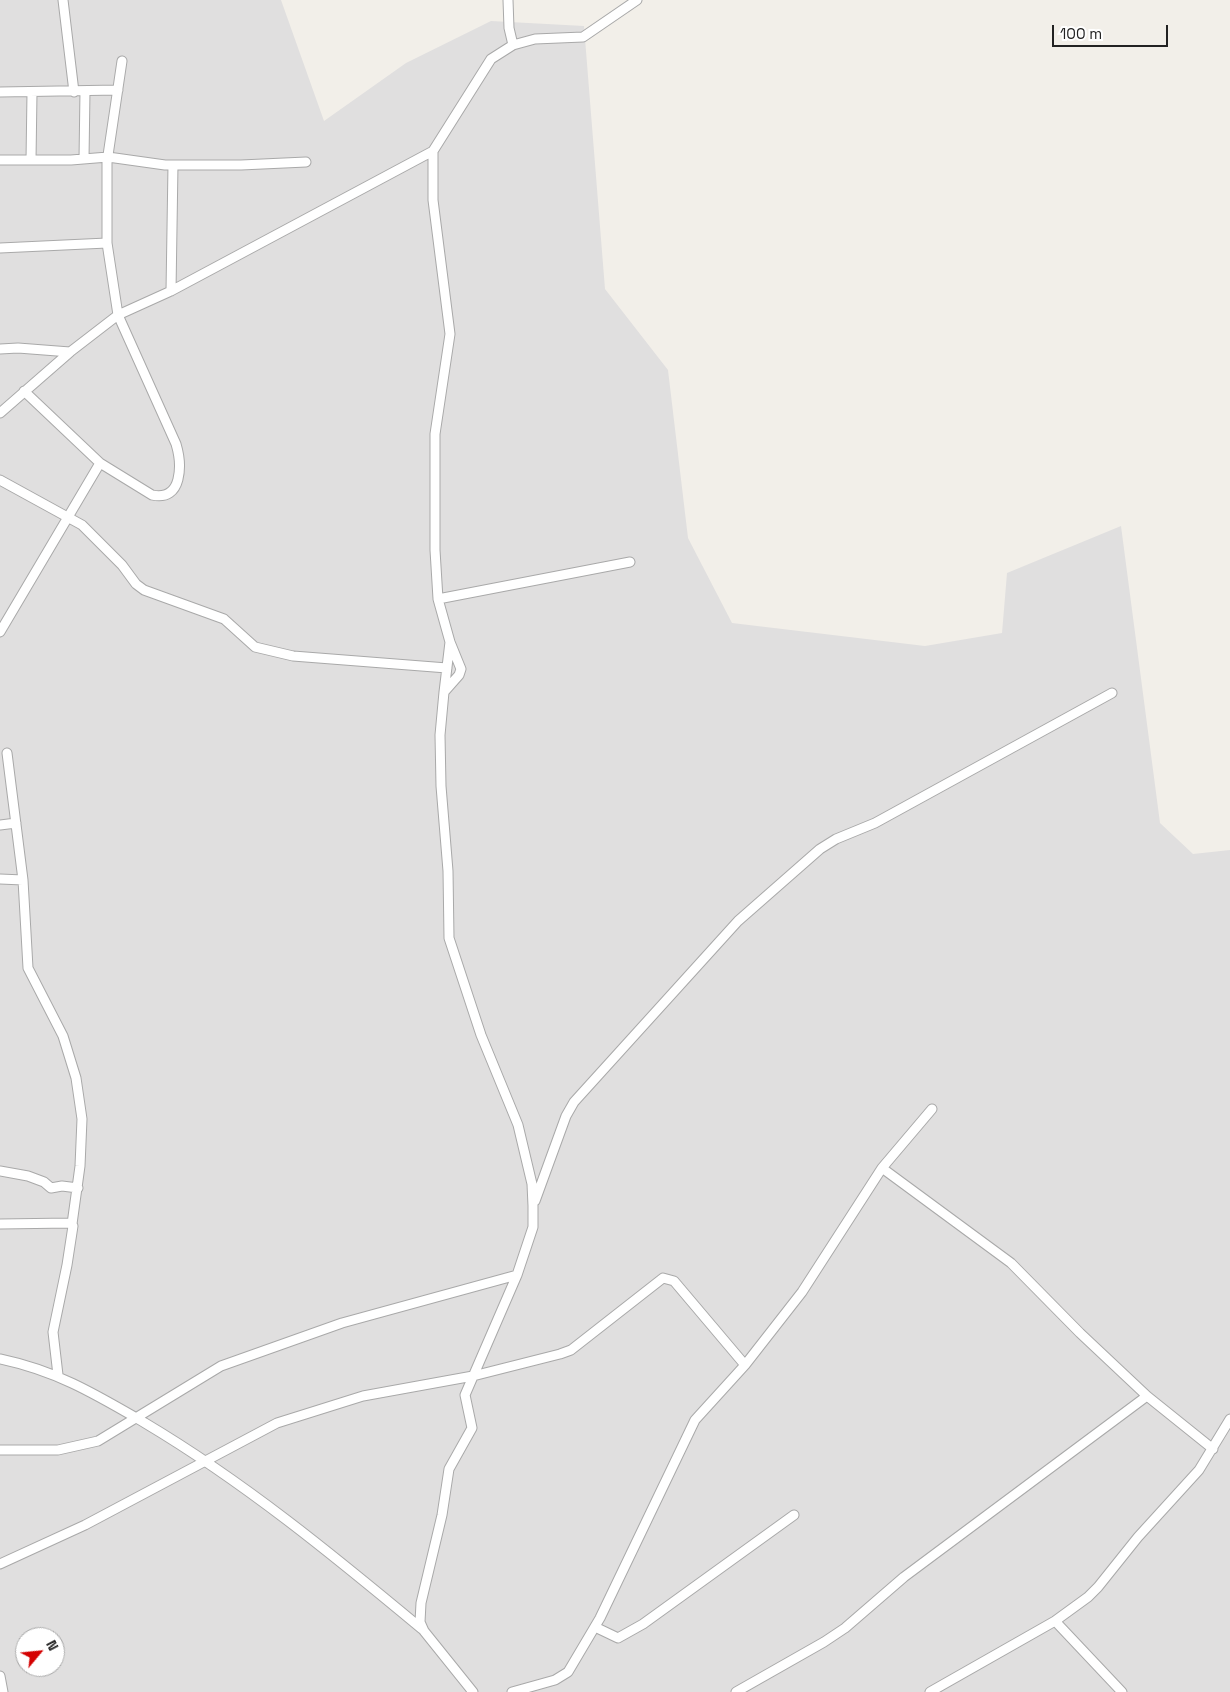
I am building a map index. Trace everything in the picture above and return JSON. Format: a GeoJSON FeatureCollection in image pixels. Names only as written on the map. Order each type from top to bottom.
{"type":"FeatureCollection","features":[{"type":"Feature","properties":{"kind":"street"},"geometry":{"type":"LineString","coordinates":[[63,0],[74,92]]}},
{"type":"Feature","properties":{"kind":"street"},"geometry":{"type":"LineString","coordinates":[[508,0],[509,28],[513,45]]}},
{"type":"Feature","properties":{"kind":"street"},"geometry":{"type":"LineString","coordinates":[[0,413],[70,352],[118,315],[171,291],[433,151],[491,59],[513,45],[535,39],[584,37],[637,0]]}},
{"type":"Feature","properties":{"kind":"street"},"geometry":{"type":"LineString","coordinates":[[24,391],[100,463],[152,495],[159,496],[172,492],[178,483],[179,453],[176,444],[118,315],[107,243],[108,157],[122,60]]}},
{"type":"Feature","properties":{"kind":"street"},"geometry":{"type":"LineString","coordinates":[[0,92],[32,93],[118,90]]}},
{"type":"Feature","properties":{"kind":"street"},"geometry":{"type":"LineString","coordinates":[[84,159],[85,91]]}},
{"type":"Feature","properties":{"kind":"street"},"geometry":{"type":"LineString","coordinates":[[31,160],[32,93]]}},
{"type":"Feature","properties":{"kind":"street"},"geometry":{"type":"LineString","coordinates":[[433,151],[433,200],[450,334],[435,434],[435,550],[438,599],[450,642],[461,669],[460,675],[444,692]]}},
{"type":"Feature","properties":{"kind":"street"},"geometry":{"type":"LineString","coordinates":[[0,160],[108,157],[173,165],[306,162]]}},
{"type":"Feature","properties":{"kind":"street"},"geometry":{"type":"LineString","coordinates":[[171,291],[173,165]]}},
{"type":"Feature","properties":{"kind":"street"},"geometry":{"type":"LineString","coordinates":[[0,248],[107,243]]}},
{"type":"Feature","properties":{"kind":"street"},"geometry":{"type":"LineString","coordinates":[[0,349],[18,348],[70,352]]}},
{"type":"Feature","properties":{"kind":"street"},"geometry":{"type":"LineString","coordinates":[[0,632],[9,621],[100,463]]}},
{"type":"Feature","properties":{"kind":"street"},"geometry":{"type":"LineString","coordinates":[[0,480],[82,525],[122,565],[136,584],[144,590],[224,619],[255,647],[293,656],[447,668]]}},
{"type":"Feature","properties":{"kind":"street"},"geometry":{"type":"LineString","coordinates":[[438,599],[630,562]]}},
{"type":"Feature","properties":{"kind":"street"},"geometry":{"type":"LineString","coordinates":[[0,612],[9,621]]}},
{"type":"Feature","properties":{"kind":"street"},"geometry":{"type":"LineString","coordinates":[[450,642],[440,735],[450,945],[481,1035],[518,1124],[532,1184],[533,1206],[533,1228],[517,1275],[473,1376],[465,1402],[472,1428],[449,1469],[442,1515],[421,1603],[420,1622],[424,1630],[473,1692]]}},
{"type":"Feature","properties":{"kind":"street"},"geometry":{"type":"LineString","coordinates":[[533,1206],[566,1116],[574,1102],[738,921],[820,850],[836,840],[875,823],[1112,693]]}},
{"type":"Feature","properties":{"kind":"street"},"geometry":{"type":"LineString","coordinates":[[7,753],[22,880],[28,968],[63,1036],[76,1078],[83,1126],[78,1188],[68,1265],[53,1332],[58,1375]]}},
{"type":"Feature","properties":{"kind":"street"},"geometry":{"type":"LineString","coordinates":[[0,771],[10,779]]}},
{"type":"Feature","properties":{"kind":"street"},"geometry":{"type":"LineString","coordinates":[[0,825],[16,823]]}},
{"type":"Feature","properties":{"kind":"street"},"geometry":{"type":"LineString","coordinates":[[0,879],[22,880]]}},
{"type":"Feature","properties":{"kind":"street"},"geometry":{"type":"LineString","coordinates":[[512,1692],[555,1680],[568,1672],[595,1627],[647,1524],[695,1420],[745,1365],[802,1292],[882,1168],[932,1109]]}},
{"type":"Feature","properties":{"kind":"street"},"geometry":{"type":"LineString","coordinates":[[882,1168],[1011,1263],[1148,1396],[1213,1449]]}},
{"type":"Feature","properties":{"kind":"street"},"geometry":{"type":"LineString","coordinates":[[0,1172],[28,1176],[44,1182],[51,1188],[62,1186],[78,1188]]}},
{"type":"Feature","properties":{"kind":"street"},"geometry":{"type":"LineString","coordinates":[[0,1224],[72,1224]]}},
{"type":"Feature","properties":{"kind":"street"},"geometry":{"type":"LineString","coordinates":[[0,1450],[32,1451],[82,1446],[110,1435],[221,1366],[342,1323],[517,1275]]}},
{"type":"Feature","properties":{"kind":"street"},"geometry":{"type":"LineString","coordinates":[[0,1564],[85,1525],[277,1423],[363,1396],[473,1376],[571,1350],[663,1278],[674,1281],[745,1365]]}},
{"type":"Feature","properties":{"kind":"street"},"geometry":{"type":"LineString","coordinates":[[0,1359],[58,1375],[135,1418],[206,1461],[278,1512],[424,1630]]}},
{"type":"Feature","properties":{"kind":"street"},"geometry":{"type":"LineString","coordinates":[[736,1692],[845,1628],[904,1577],[1148,1396]]}},
{"type":"Feature","properties":{"kind":"street"},"geometry":{"type":"LineString","coordinates":[[930,1692],[1055,1621],[1098,1587],[1138,1537],[1199,1470],[1230,1419]]}},
{"type":"Feature","properties":{"kind":"street"},"geometry":{"type":"LineString","coordinates":[[595,1627],[618,1638],[642,1624],[794,1515]]}},
{"type":"Feature","properties":{"kind":"street"},"geometry":{"type":"LineString","coordinates":[[1055,1621],[1122,1692]]}},
{"type":"Feature","properties":{"kind":"street"},"geometry":{"type":"LineString","coordinates":[[0,1676],[3,1692]]}},
{"type":"Feature","properties":{"kind":"shaded area"},"geometry":{"type":"Polygon","coordinates":[[[0,0],[281,0],[324,121],[406,63],[491,21],[584,26],[605,289],[668,370],[688,538],[732,623],[925,646],[1002,633],[1007,573],[1121,526],[1160,823],[1193,854],[1230,850],[1230,1692],[0,1692],[0,0]]]}}]}
